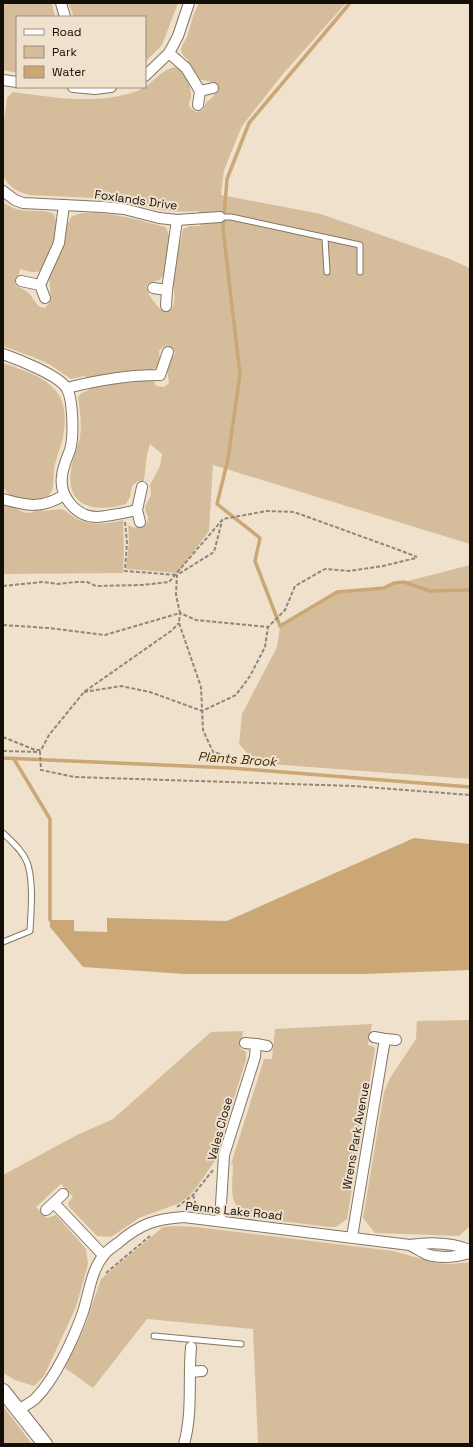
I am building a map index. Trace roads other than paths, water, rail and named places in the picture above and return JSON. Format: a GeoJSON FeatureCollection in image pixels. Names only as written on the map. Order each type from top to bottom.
{"type":"FeatureCollection","features":[{"type":"Feature","properties":{"kind":"main road"},"geometry":{"type":"LineString","coordinates":[[3,1392],[45,1444]]}},
{"type":"Feature","properties":{"kind":"street"},"geometry":{"type":"LineString","coordinates":[[61,3],[65,16]]}},
{"type":"Feature","properties":{"kind":"street"},"geometry":{"type":"LineString","coordinates":[[146,75],[169,53],[178,36],[189,3]]}},
{"type":"Feature","properties":{"kind":"street"},"geometry":{"type":"LineString","coordinates":[[169,53],[186,68],[200,91],[198,105]]}},
{"type":"Feature","properties":{"kind":"street"},"geometry":{"type":"LineString","coordinates":[[3,80],[16,82]]}},
{"type":"Feature","properties":{"kind":"street"},"geometry":{"type":"LineString","coordinates":[[84,88],[103,88]]}},
{"type":"Feature","properties":{"kind":"street"},"geometry":{"type":"LineString","coordinates":[[200,91],[213,88]]}},
{"type":"Feature","properties":{"kind":"street","name":"Foxlands Drive"},"geometry":{"type":"LineString","coordinates":[[3,191],[15,200],[23,203],[64,206],[103,206],[124,209],[159,218],[177,220],[220,217]]}},
{"type":"Feature","properties":{"kind":"street"},"geometry":{"type":"LineString","coordinates":[[45,298],[40,285],[59,243],[64,206]]}},
{"type":"Feature","properties":{"kind":"street"},"geometry":{"type":"LineString","coordinates":[[166,306],[177,220]]}},
{"type":"Feature","properties":{"kind":"street"},"geometry":{"type":"LineString","coordinates":[[21,280],[40,285]]}},
{"type":"Feature","properties":{"kind":"street"},"geometry":{"type":"LineString","coordinates":[[153,288],[167,290]]}},
{"type":"Feature","properties":{"kind":"street"},"geometry":{"type":"LineString","coordinates":[[67,388],[112,378],[160,375],[168,352]]}},
{"type":"Feature","properties":{"kind":"street"},"geometry":{"type":"LineString","coordinates":[[3,354],[52,376],[67,388],[71,407],[72,425],[70,448],[64,464],[62,476],[62,487],[64,495],[74,508],[96,517],[137,510]]}},
{"type":"Feature","properties":{"kind":"street"},"geometry":{"type":"LineString","coordinates":[[140,522],[137,510],[142,487]]}},
{"type":"Feature","properties":{"kind":"street"},"geometry":{"type":"LineString","coordinates":[[3,499],[28,505],[41,505],[53,502],[64,495]]}},
{"type":"Feature","properties":{"kind":"street"},"geometry":{"type":"LineString","coordinates":[[374,1037],[396,1040]]}},
{"type":"Feature","properties":{"kind":"street","name":"Wrens Park Avenue"},"geometry":{"type":"LineString","coordinates":[[352,1238],[385,1039]]}},
{"type":"Feature","properties":{"kind":"street"},"geometry":{"type":"LineString","coordinates":[[246,1043],[267,1046]]}},
{"type":"Feature","properties":{"kind":"street","name":"Vales Close"},"geometry":{"type":"LineString","coordinates":[[220,1221],[224,1155],[255,1057],[256,1044]]}},
{"type":"Feature","properties":{"kind":"street"},"geometry":{"type":"LineString","coordinates":[[46,1210],[63,1194]]}},
{"type":"Feature","properties":{"kind":"street"},"geometry":{"type":"LineString","coordinates":[[54,1203],[103,1255]]}},
{"type":"Feature","properties":{"kind":"street","name":"Penns Lake Road"},"geometry":{"type":"LineString","coordinates":[[18,1410],[35,1398],[48,1385],[70,1342],[98,1264],[103,1255],[139,1227],[156,1221],[184,1217],[410,1245],[426,1242],[444,1244],[459,1246],[470,1250]]}},
{"type":"Feature","properties":{"kind":"street","name":"Penns Lake Road"},"geometry":{"type":"LineString","coordinates":[[410,1245],[427,1254],[446,1257],[460,1256],[470,1253]]}},
{"type":"Feature","properties":{"kind":"street"},"geometry":{"type":"LineString","coordinates":[[184,1444],[191,1409],[191,1343]]}},
{"type":"Feature","properties":{"kind":"street"},"geometry":{"type":"LineString","coordinates":[[190,1372],[202,1371]]}},
{"type":"Feature","properties":{"kind":"lane"},"geometry":{"type":"LineString","coordinates":[[220,217],[231,217],[360,245],[360,272]]}},
{"type":"Feature","properties":{"kind":"lane"},"geometry":{"type":"LineString","coordinates":[[325,238],[327,272]]}},
{"type":"Feature","properties":{"kind":"lane"},"geometry":{"type":"LineString","coordinates":[[3,835],[18,847],[27,862],[31,885],[32,907],[30,931],[3,942]]}},
{"type":"Feature","properties":{"kind":"lane"},"geometry":{"type":"LineString","coordinates":[[154,1336],[191,1343],[241,1344]]}},
{"type":"Feature","properties":{"kind":"water"},"geometry":{"type":"Polygon","coordinates":[[[414,838],[470,844],[470,970],[364,974],[185,974],[83,967],[50,927],[50,920],[74,920],[74,931],[107,932],[107,918],[227,921],[414,838]]]}},
{"type":"Feature","properties":{"kind":"waterway"},"geometry":{"type":"LineString","coordinates":[[350,3],[249,123],[227,179],[223,229],[240,374],[228,459],[217,504],[260,538],[255,561],[280,626],[337,592],[384,588],[394,583],[404,582],[430,591],[470,590]]}},
{"type":"Feature","properties":{"kind":"waterway","name":"Plants Brook"},"geometry":{"type":"LineString","coordinates":[[3,758],[231,768],[470,787]]}},
{"type":"Feature","properties":{"kind":"waterway"},"geometry":{"type":"LineString","coordinates":[[14,759],[50,819],[50,920]]}}]}
